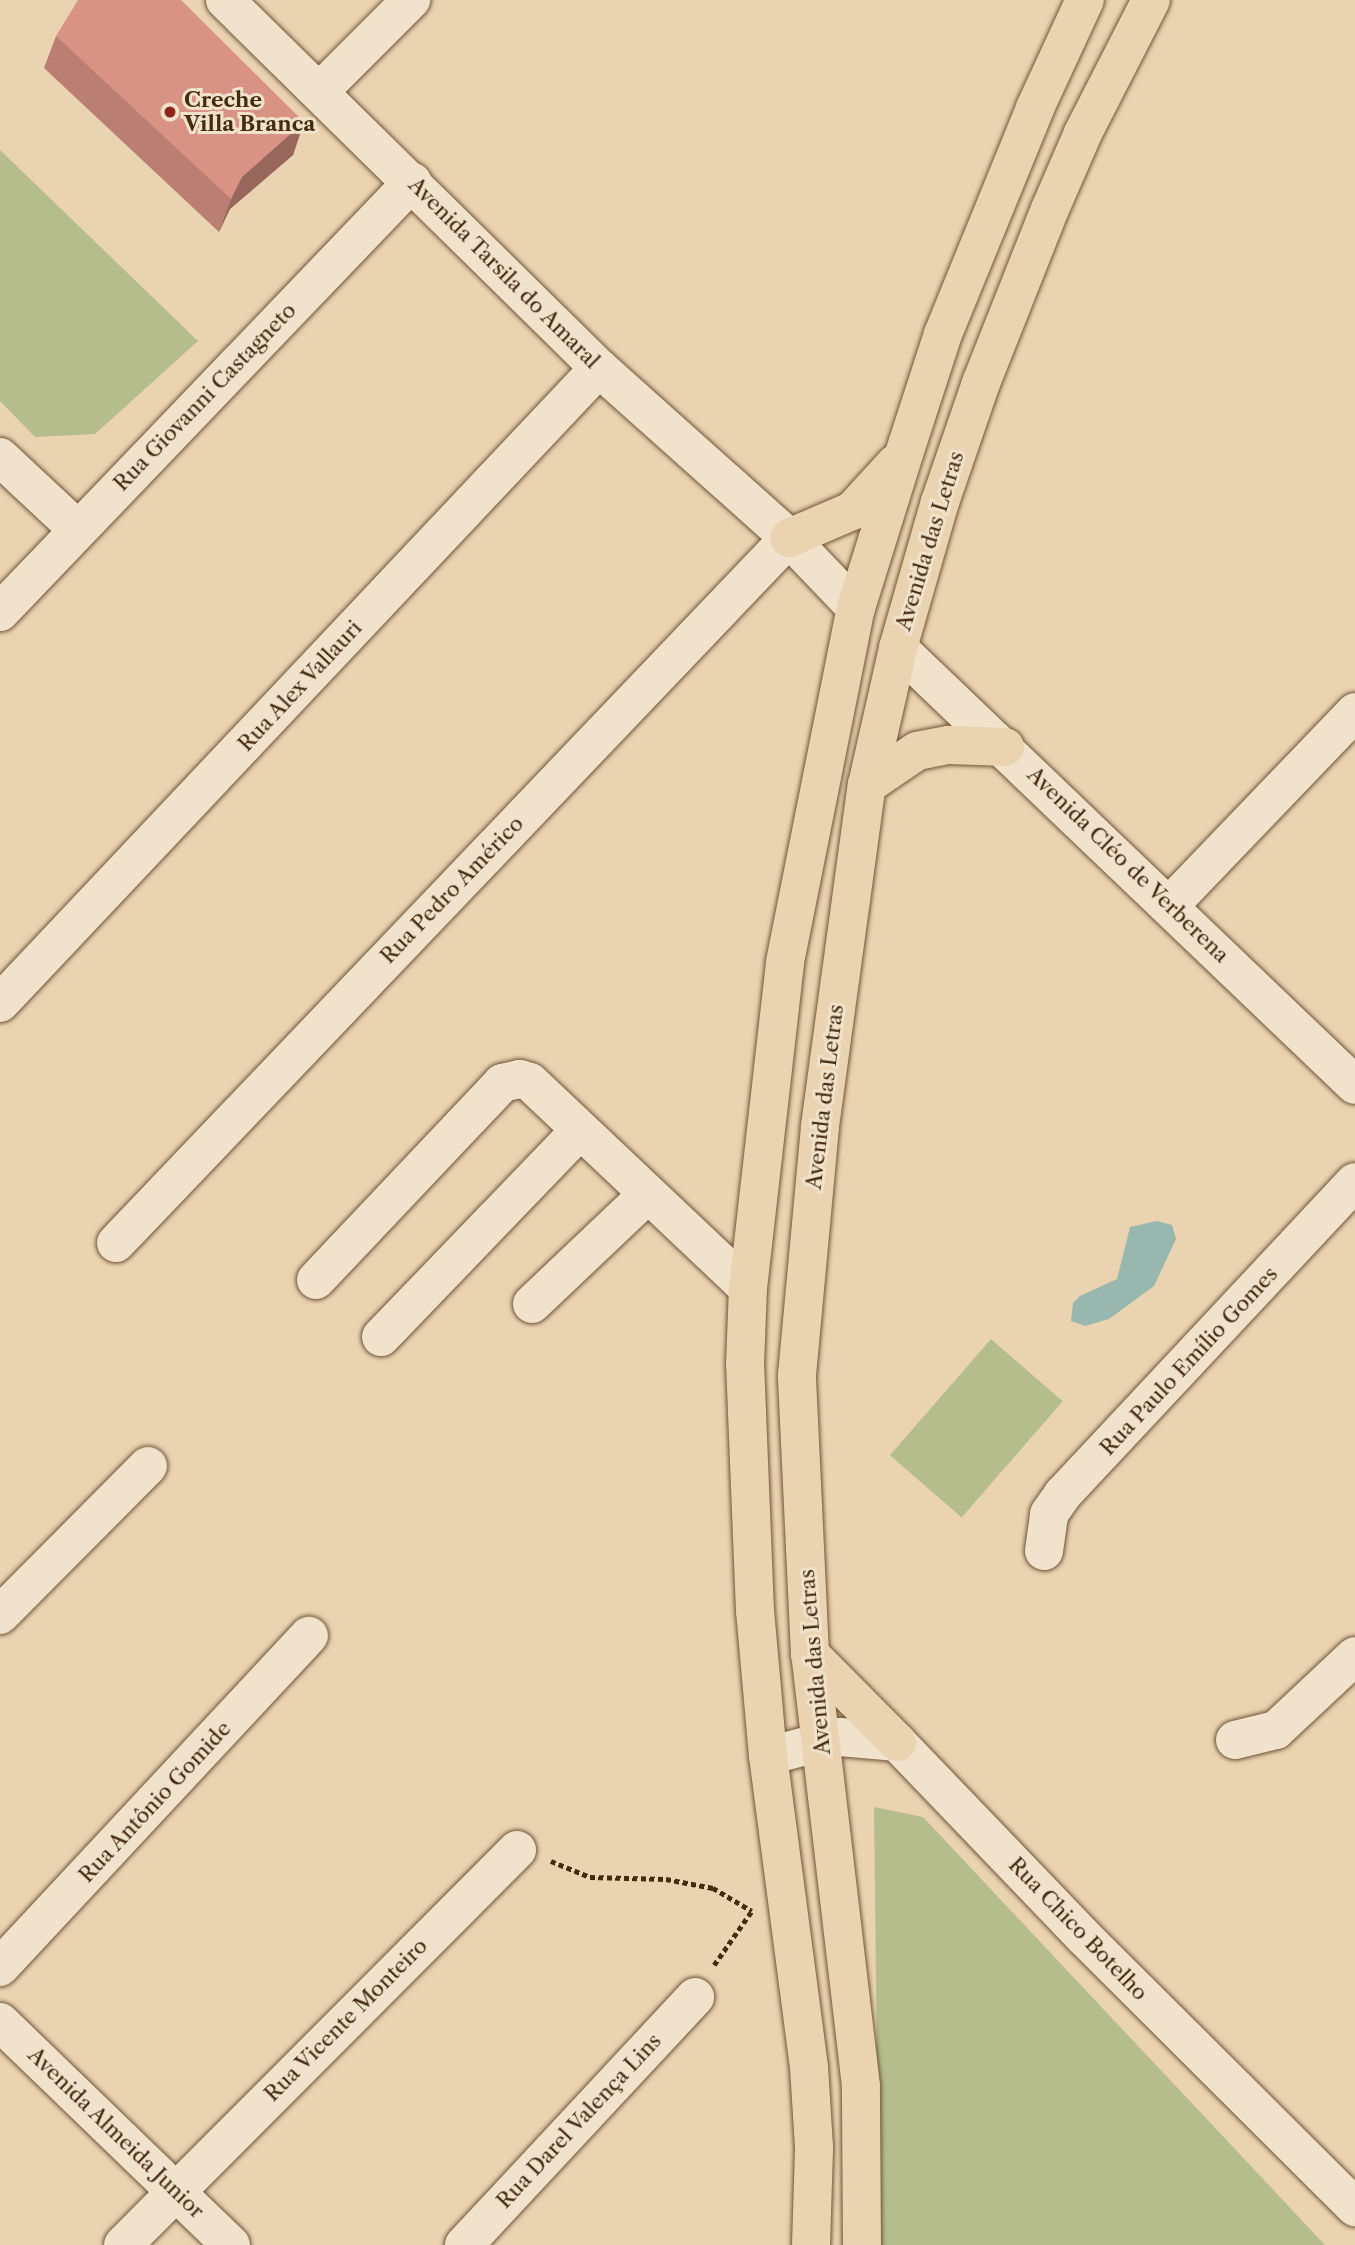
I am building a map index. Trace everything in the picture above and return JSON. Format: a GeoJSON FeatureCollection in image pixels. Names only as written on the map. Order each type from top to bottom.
{"type":"FeatureCollection","features":[{"type":"Feature","properties":{"kind":"main road"},"geometry":{"type":"LineString","coordinates":[[811,2245],[814,2147],[810,2080],[788,1934],[768,1756],[754,1570],[745,1365],[748,1288],[785,962],[856,608],[904,454],[943,334],[1035,108],[1085,0]]}},
{"type":"Feature","properties":{"kind":"main road","name":"Avenida das Letras"},"geometry":{"type":"LineString","coordinates":[[862,2245],[861,2086],[810,1654],[797,1375],[819,1139],[867,785],[898,648],[981,383],[1083,133],[1151,0]]}},
{"type":"Feature","properties":{"kind":"main road"},"geometry":{"type":"LineString","coordinates":[[1035,108],[1066,64],[1088,59],[1101,72],[1101,83],[1083,133]]}},
{"type":"Feature","properties":{"kind":"main road"},"geometry":{"type":"LineString","coordinates":[[789,538],[852,511],[904,454]]}},
{"type":"Feature","properties":{"kind":"main road"},"geometry":{"type":"LineString","coordinates":[[867,785],[917,751],[949,745],[1005,747]]}},
{"type":"Feature","properties":{"kind":"main road"},"geometry":{"type":"LineString","coordinates":[[811,822],[815,869],[824,881],[832,883],[847,877],[860,838]]}},
{"type":"Feature","properties":{"kind":"main road"},"geometry":{"type":"LineString","coordinates":[[810,1654],[897,1742]]}},
{"type":"Feature","properties":{"kind":"street","name":"Avenida Tarsila do Amaral"},"geometry":{"type":"LineString","coordinates":[[225,0],[599,368],[789,538],[856,608]]}},
{"type":"Feature","properties":{"kind":"street"},"geometry":{"type":"LineString","coordinates":[[320,91],[411,0]]}},
{"type":"Feature","properties":{"kind":"street","name":"Rua Giovanni Castagneto"},"geometry":{"type":"LineString","coordinates":[[0,612],[412,182]]}},
{"type":"Feature","properties":{"kind":"street","name":"Rua Alex Vallauri"},"geometry":{"type":"LineString","coordinates":[[0,1003],[599,368]]}},
{"type":"Feature","properties":{"kind":"street"},"geometry":{"type":"LineString","coordinates":[[0,457],[77,529]]}},
{"type":"Feature","properties":{"kind":"street","name":"Rua Pedro Américo"},"geometry":{"type":"LineString","coordinates":[[116,1242],[789,538]]}},
{"type":"Feature","properties":{"kind":"street","name":"Avenida Cléo de Verberena"},"geometry":{"type":"LineString","coordinates":[[898,648],[1005,747],[1355,1085]]}},
{"type":"Feature","properties":{"kind":"street"},"geometry":{"type":"LineString","coordinates":[[1170,905],[1355,712]]}},
{"type":"Feature","properties":{"kind":"street"},"geometry":{"type":"LineString","coordinates":[[316,1280],[502,1083],[511,1079],[530,1082],[646,1196],[748,1288]]}},
{"type":"Feature","properties":{"kind":"street"},"geometry":{"type":"LineString","coordinates":[[381,1337],[579,1130]]}},
{"type":"Feature","properties":{"kind":"street","name":"Rua Paulo Emílio Gomes"},"geometry":{"type":"LineString","coordinates":[[1044,1551],[1049,1514],[1063,1494],[1355,1182]]}},
{"type":"Feature","properties":{"kind":"street"},"geometry":{"type":"LineString","coordinates":[[532,1304],[646,1196]]}},
{"type":"Feature","properties":{"kind":"street"},"geometry":{"type":"LineString","coordinates":[[0,1615],[148,1466]]}},
{"type":"Feature","properties":{"kind":"street","name":"Rua Antônio Gomide"},"geometry":{"type":"LineString","coordinates":[[0,1967],[309,1636]]}},
{"type":"Feature","properties":{"kind":"street"},"geometry":{"type":"LineString","coordinates":[[1235,1740],[1276,1730],[1355,1657]]}},
{"type":"Feature","properties":{"kind":"street"},"geometry":{"type":"LineString","coordinates":[[768,1756],[821,1741],[854,1736],[897,1742]]}},
{"type":"Feature","properties":{"kind":"street","name":"Rua Chico Botelho"},"geometry":{"type":"LineString","coordinates":[[897,1742],[1084,1937],[1355,2207]]}},
{"type":"Feature","properties":{"kind":"street","name":"Rua Vicente Monteiro"},"geometry":{"type":"LineString","coordinates":[[123,2245],[517,1850]]}},
{"type":"Feature","properties":{"kind":"street","name":"Rua Darel Valença Lins"},"geometry":{"type":"LineString","coordinates":[[464,2245],[695,1997]]}},
{"type":"Feature","properties":{"kind":"street","name":"Avenida Almeida Junior"},"geometry":{"type":"LineString","coordinates":[[0,2022],[231,2245]]}},
{"type":"Feature","properties":{"kind":"path"},"geometry":{"type":"LineString","coordinates":[[517,1850],[590,1877],[666,1879],[713,1888],[752,1911],[767,1915],[788,1934]]}},
{"type":"Feature","properties":{"kind":"path"},"geometry":{"type":"LineString","coordinates":[[695,1997],[752,1911]]}},
{"type":"Feature","properties":{"kind":"green space"},"geometry":{"type":"Polygon","coordinates":[[[0,150],[198,341],[95,434],[35,437],[0,401],[0,150]]]}},
{"type":"Feature","properties":{"kind":"green space"},"geometry":{"type":"Polygon","coordinates":[[[991,1339],[1063,1401],[962,1518],[890,1455],[991,1339]]]}},
{"type":"Feature","properties":{"kind":"green space"},"geometry":{"type":"Polygon","coordinates":[[[874,1807],[923,1817],[1325,2245],[879,2245],[874,1807]]]}},
{"type":"Feature","properties":{"kind":"water"},"geometry":{"type":"Polygon","coordinates":[[[1157,1221],[1172,1225],[1176,1239],[1154,1286],[1109,1319],[1085,1326],[1071,1321],[1073,1303],[1080,1296],[1117,1279],[1130,1227],[1157,1221]]]}},
{"type":"Feature","properties":{"kind":"building","name":"Creche Villa Branca"},"geometry":{"type":"Polygon","coordinates":[[[78,0],[181,0],[304,122],[242,177],[231,199],[56,36],[78,0]]]}},
{"type":"Feature","properties":{"kind":"place","name":"Creche Villa Branca"},"geometry":{"type":"Point","coordinates":[170,112]}}]}
